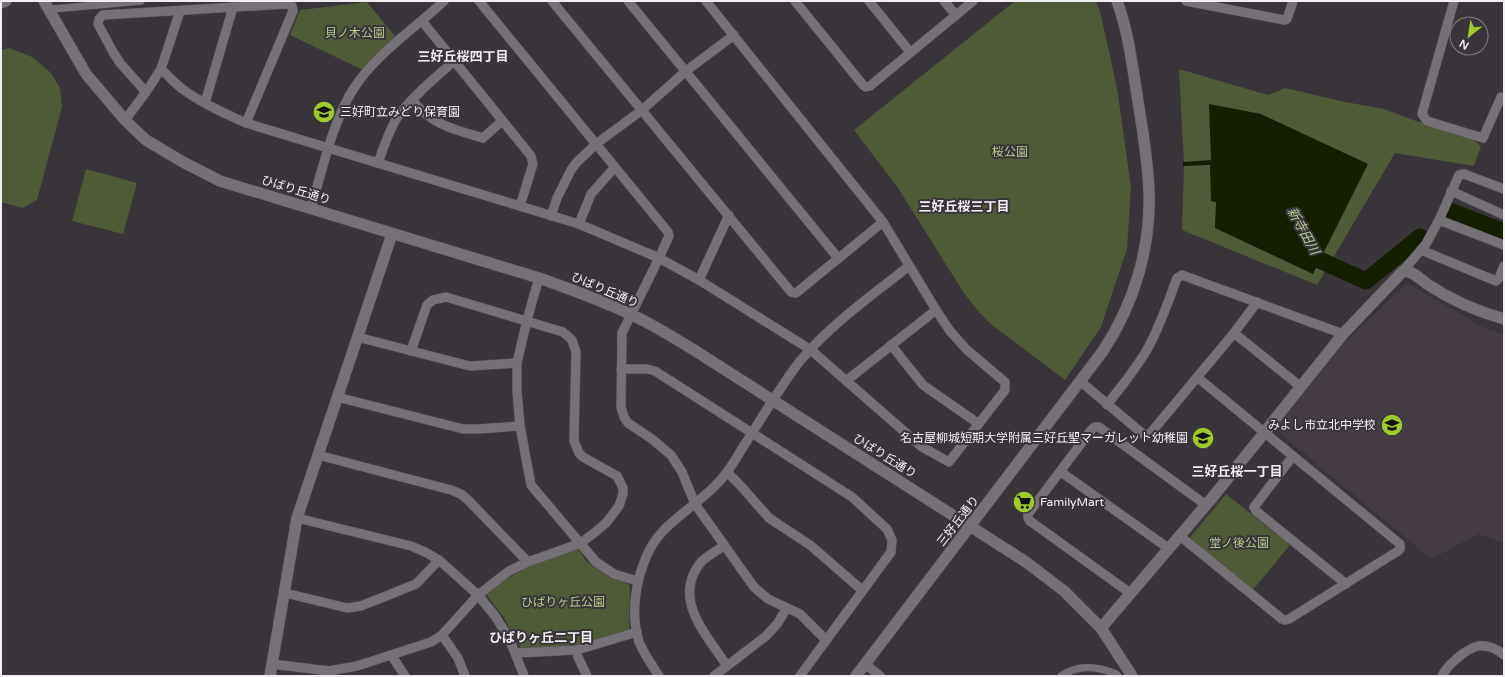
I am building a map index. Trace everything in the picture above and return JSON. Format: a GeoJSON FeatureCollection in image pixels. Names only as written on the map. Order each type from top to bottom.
{"type":"FeatureCollection","features":[{"type":"Feature","properties":{"kind":"street"},"geometry":{"type":"LineString","coordinates":[[1,3],[6,1]]}},
{"type":"Feature","properties":{"kind":"street","name":"ひばり丘通り"},"geometry":{"type":"LineString","coordinates":[[44,1],[86,74],[125,120],[146,140],[181,161],[220,181],[539,278],[632,314],[694,350],[774,400],[1026,562],[1076,601],[1101,628],[1132,676]]}},
{"type":"Feature","properties":{"kind":"street"},"geometry":{"type":"LineString","coordinates":[[53,9],[141,1]]}},
{"type":"Feature","properties":{"kind":"street"},"geometry":{"type":"LineString","coordinates":[[311,208],[329,148],[346,104],[354,88],[373,64],[444,1]]}},
{"type":"Feature","properties":{"kind":"street"},"geometry":{"type":"LineString","coordinates":[[479,1],[668,232],[669,236],[659,258],[622,333],[620,407],[624,417],[628,423],[652,438],[671,455],[682,472],[695,504],[754,587],[768,599],[800,614],[826,640]]}},
{"type":"Feature","properties":{"kind":"street"},"geometry":{"type":"LineString","coordinates":[[552,1],[792,292],[794,293],[883,222]]}},
{"type":"Feature","properties":{"kind":"street"},"geometry":{"type":"LineString","coordinates":[[628,1],[838,258]]}},
{"type":"Feature","properties":{"kind":"street"},"geometry":{"type":"LineString","coordinates":[[161,69],[180,87],[205,103],[246,123],[579,224],[659,258],[699,280],[811,350],[922,447],[948,462],[1005,390],[1005,382],[967,350],[950,331],[883,222],[706,1]]}},
{"type":"Feature","properties":{"kind":"street"},"geometry":{"type":"LineString","coordinates":[[795,1],[863,86],[866,87],[870,86],[973,1]]}},
{"type":"Feature","properties":{"kind":"street"},"geometry":{"type":"LineString","coordinates":[[869,1],[910,52]]}},
{"type":"Feature","properties":{"kind":"street"},"geometry":{"type":"LineString","coordinates":[[944,1],[956,15]]}},
{"type":"Feature","properties":{"kind":"street","name":"三好丘通り"},"geometry":{"type":"LineString","coordinates":[[856,676],[1110,341],[1132,297],[1142,261],[1148,221],[1150,190],[1127,34],[1117,1]]}},
{"type":"Feature","properties":{"kind":"street"},"geometry":{"type":"LineString","coordinates":[[1186,1],[1232,6],[1284,20],[1287,19],[1293,1]]}},
{"type":"Feature","properties":{"kind":"street"},"geometry":{"type":"LineString","coordinates":[[1454,1],[1422,114],[1427,121],[1483,138],[1501,97],[1504,98]]}},
{"type":"Feature","properties":{"kind":"street"},"geometry":{"type":"LineString","coordinates":[[146,92],[116,56],[100,29],[98,24],[99,19],[103,15],[287,4],[292,6],[292,10],[246,123]]}},
{"type":"Feature","properties":{"kind":"street"},"geometry":{"type":"LineString","coordinates":[[205,103],[232,7]]}},
{"type":"Feature","properties":{"kind":"street"},"geometry":{"type":"LineString","coordinates":[[125,120],[161,69],[180,11]]}},
{"type":"Feature","properties":{"kind":"street"},"geometry":{"type":"LineString","coordinates":[[422,22],[533,160],[520,206]]}},
{"type":"Feature","properties":{"kind":"street"},"geometry":{"type":"LineString","coordinates":[[551,216],[557,198],[571,170],[577,162],[596,144],[642,110],[686,71],[734,35]]}},
{"type":"Feature","properties":{"kind":"street"},"geometry":{"type":"LineString","coordinates":[[378,163],[395,122],[412,100],[454,61]]}},
{"type":"Feature","properties":{"kind":"street"},"geometry":{"type":"LineString","coordinates":[[412,100],[424,113],[443,126],[483,138],[502,121]]}},
{"type":"Feature","properties":{"kind":"street"},"geometry":{"type":"LineString","coordinates":[[579,224],[588,198],[593,190],[615,167]]}},
{"type":"Feature","properties":{"kind":"street"},"geometry":{"type":"LineString","coordinates":[[1101,628],[1206,505],[1343,334],[1403,271],[1426,244],[1457,177],[1462,174],[1504,189]]}},
{"type":"Feature","properties":{"kind":"street"},"geometry":{"type":"LineString","coordinates":[[1451,191],[1504,214]]}},
{"type":"Feature","properties":{"kind":"street"},"geometry":{"type":"LineString","coordinates":[[699,280],[729,215]]}},
{"type":"Feature","properties":{"kind":"street"},"geometry":{"type":"LineString","coordinates":[[1438,220],[1504,245]]}},
{"type":"Feature","properties":{"kind":"street"},"geometry":{"type":"LineString","coordinates":[[270,676],[297,518],[392,234]]}},
{"type":"Feature","properties":{"kind":"street"},"geometry":{"type":"LineString","coordinates":[[1420,250],[1496,281],[1499,278],[1504,266]]}},
{"type":"Feature","properties":{"kind":"street"},"geometry":{"type":"LineString","coordinates":[[658,676],[647,658],[637,632],[637,581],[649,551],[666,528],[712,490],[727,472],[797,365],[821,337],[909,266]]}},
{"type":"Feature","properties":{"kind":"street"},"geometry":{"type":"LineString","coordinates":[[1403,271],[1409,272],[1436,290],[1471,308],[1504,319]]}},
{"type":"Feature","properties":{"kind":"street"},"geometry":{"type":"LineString","coordinates":[[1107,405],[1136,367],[1149,346],[1159,326],[1177,278],[1183,275],[1343,334]]}},
{"type":"Feature","properties":{"kind":"street"},"geometry":{"type":"LineString","coordinates":[[539,278],[517,363],[517,391],[520,426],[531,485],[596,562],[606,570],[623,578],[637,581]]}},
{"type":"Feature","properties":{"kind":"street"},"geometry":{"type":"LineString","coordinates":[[272,664],[329,671],[358,666],[431,642],[442,635],[478,595],[509,571],[528,562],[580,543],[594,534],[610,517],[622,500],[623,488],[617,476],[583,457],[574,441],[575,345],[563,332],[452,298],[438,298],[430,302],[425,308],[411,351]]}},
{"type":"Feature","properties":{"kind":"street"},"geometry":{"type":"LineString","coordinates":[[1080,381],[1143,434],[1149,435],[1234,333],[1257,302]]}},
{"type":"Feature","properties":{"kind":"street"},"geometry":{"type":"LineString","coordinates":[[846,381],[936,310]]}},
{"type":"Feature","properties":{"kind":"street"},"geometry":{"type":"LineString","coordinates":[[1234,333],[1301,387]]}},
{"type":"Feature","properties":{"kind":"street"},"geometry":{"type":"LineString","coordinates":[[357,337],[470,366],[517,363]]}},
{"type":"Feature","properties":{"kind":"street"},"geometry":{"type":"LineString","coordinates":[[891,345],[924,385],[979,424]]}},
{"type":"Feature","properties":{"kind":"street"},"geometry":{"type":"LineString","coordinates":[[621,369],[651,369],[852,497],[888,529],[892,540],[891,552],[800,676]]}},
{"type":"Feature","properties":{"kind":"street"},"geometry":{"type":"LineString","coordinates":[[1180,536],[1285,620],[1346,584],[1400,549],[1400,544],[1197,377]]}},
{"type":"Feature","properties":{"kind":"street"},"geometry":{"type":"LineString","coordinates":[[337,397],[463,428],[478,429],[520,426]]}},
{"type":"Feature","properties":{"kind":"street"},"geometry":{"type":"LineString","coordinates":[[1130,593],[1030,521],[1028,518],[1028,514],[1092,429],[1099,427],[1206,505]]}},
{"type":"Feature","properties":{"kind":"street"},"geometry":{"type":"LineString","coordinates":[[318,455],[451,490],[461,494],[528,562]]}},
{"type":"Feature","properties":{"kind":"street"},"geometry":{"type":"LineString","coordinates":[[1292,456],[1254,507],[1256,511],[1346,584]]}},
{"type":"Feature","properties":{"kind":"street"},"geometry":{"type":"LineString","coordinates":[[727,472],[769,518],[810,544],[862,590]]}},
{"type":"Feature","properties":{"kind":"street"},"geometry":{"type":"LineString","coordinates":[[1061,472],[1168,548]]}},
{"type":"Feature","properties":{"kind":"street"},"geometry":{"type":"LineString","coordinates":[[297,518],[411,546],[438,560],[478,595],[503,628],[516,653],[524,676]]}},
{"type":"Feature","properties":{"kind":"street"},"geometry":{"type":"LineString","coordinates":[[724,546],[702,562],[693,578],[689,597],[694,617],[728,666]]}},
{"type":"Feature","properties":{"kind":"street"},"geometry":{"type":"LineString","coordinates":[[285,593],[347,608],[361,606],[416,584],[438,560]]}},
{"type":"Feature","properties":{"kind":"street"},"geometry":{"type":"LineString","coordinates":[[714,676],[772,630],[787,608]]}},
{"type":"Feature","properties":{"kind":"street"},"geometry":{"type":"LineString","coordinates":[[516,653],[577,650],[637,632]]}},
{"type":"Feature","properties":{"kind":"street"},"geometry":{"type":"LineString","coordinates":[[442,635],[458,658],[465,676]]}},
{"type":"Feature","properties":{"kind":"street"},"geometry":{"type":"LineString","coordinates":[[1442,676],[1451,662],[1478,646],[1495,648],[1504,655]]}},
{"type":"Feature","properties":{"kind":"street"},"geometry":{"type":"LineString","coordinates":[[577,650],[578,657],[587,676]]}},
{"type":"Feature","properties":{"kind":"street"},"geometry":{"type":"LineString","coordinates":[[392,656],[405,676]]}},
{"type":"Feature","properties":{"kind":"street"},"geometry":{"type":"LineString","coordinates":[[865,664],[880,676]]}},
{"type":"Feature","properties":{"kind":"street"},"geometry":{"type":"LineString","coordinates":[[1061,676],[1074,668],[1102,668],[1118,676]]}},
{"type":"Feature","properties":{"kind":"shaded area"},"geometry":{"type":"Polygon","coordinates":[[[1407,283],[1486,329],[1504,334],[1504,543],[1479,534],[1431,559],[1275,429],[1346,341],[1407,283]]]}},
{"type":"Feature","properties":{"kind":"green space","name":"桜公園"},"geometry":{"type":"Polygon","coordinates":[[[1015,1],[1096,1],[1100,11],[1117,88],[1131,187],[1127,249],[1101,327],[1065,380],[992,325],[978,311],[964,293],[898,188],[854,130],[1015,1]]]}},
{"type":"Feature","properties":{"kind":"green space","name":"貝ノ木公園"},"geometry":{"type":"Polygon","coordinates":[[[367,2],[399,41],[365,71],[290,35],[300,10],[367,2]]]}},
{"type":"Feature","properties":{"kind":"green space"},"geometry":{"type":"Polygon","coordinates":[[[9,48],[32,57],[51,73],[60,88],[62,107],[37,200],[23,208],[1,202],[1,50],[9,48]]]}},
{"type":"Feature","properties":{"kind":"green space"},"geometry":{"type":"Polygon","coordinates":[[[1179,69],[1268,95],[1285,88],[1345,102],[1384,109],[1416,121],[1470,137],[1481,146],[1474,166],[1395,153],[1317,285],[1182,230],[1184,164],[1179,69]]]}},
{"type":"Feature","properties":{"kind":"green space"},"geometry":{"type":"Polygon","coordinates":[[[86,169],[137,183],[123,234],[72,221],[86,169]]]}},
{"type":"Feature","properties":{"kind":"green space","name":"堂ノ後公園"},"geometry":{"type":"Polygon","coordinates":[[[1226,494],[1290,545],[1251,592],[1187,541],[1226,494]]]}},
{"type":"Feature","properties":{"kind":"green space","name":"ひばりヶ丘公園"},"geometry":{"type":"Polygon","coordinates":[[[577,547],[586,561],[605,574],[630,585],[629,632],[572,646],[521,648],[504,618],[486,594],[524,569],[577,547]]]}},
{"type":"Feature","properties":{"kind":"water"},"geometry":{"type":"Polygon","coordinates":[[[1209,104],[1261,114],[1368,164],[1313,274],[1215,228],[1216,202],[1211,201],[1210,165],[1183,166],[1183,162],[1211,160],[1209,104]]]}},
{"type":"Feature","properties":{"kind":"waterway","name":"新寺田川"},"geometry":{"type":"LineString","coordinates":[[1450,211],[1504,232]]}},
{"type":"Feature","properties":{"kind":"waterway","name":"新寺田川"},"geometry":{"type":"LineString","coordinates":[[1307,242],[1315,258],[1366,281],[1420,237]]}},
{"type":"Feature","properties":{"kind":"place","name":"三好町立みどり保育園"},"geometry":{"type":"Point","coordinates":[324,112]}},
{"type":"Feature","properties":{"kind":"place","name":"みよし市立北中学校"},"geometry":{"type":"Point","coordinates":[1392,425]}},
{"type":"Feature","properties":{"kind":"place","name":"名古屋柳城短期大学附属三好丘聖マーガレット幼稚園"},"geometry":{"type":"Point","coordinates":[1203,438]}},
{"type":"Feature","properties":{"kind":"place","name":"FamilyMart"},"geometry":{"type":"Point","coordinates":[1024,502]}},
{"type":"Feature","properties":{"kind":"district","name":"三好丘桜四丁目"},"geometry":{"type":"Point","coordinates":[463,57]}},
{"type":"Feature","properties":{"kind":"district","name":"三好丘桜三丁目"},"geometry":{"type":"Point","coordinates":[964,207]}},
{"type":"Feature","properties":{"kind":"district","name":"三好丘桜一丁目"},"geometry":{"type":"Point","coordinates":[1237,472]}},
{"type":"Feature","properties":{"kind":"district","name":"ひばりヶ丘二丁目"},"geometry":{"type":"Point","coordinates":[541,638]}}]}
